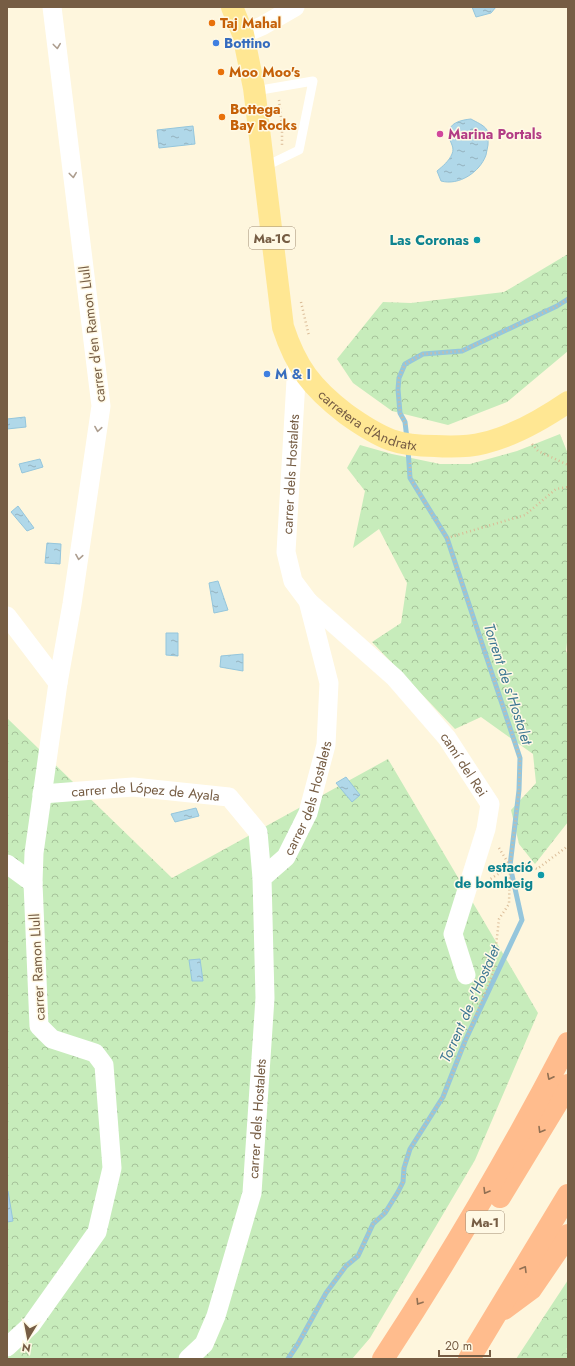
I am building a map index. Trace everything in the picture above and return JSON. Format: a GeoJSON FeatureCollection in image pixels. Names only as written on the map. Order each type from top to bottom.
{"type":"FeatureCollection","features":[{"type":"Feature","properties":{"kind":"highway"},"geometry":{"type":"LineString","coordinates":[[383,1359],[511,1150],[568,1043]]}},
{"type":"Feature","properties":{"kind":"highway","name":"Ma-1"},"geometry":{"type":"LineString","coordinates":[[400,1359],[568,1085]]}},
{"type":"Feature","properties":{"kind":"highway"},"geometry":{"type":"LineString","coordinates":[[469,1359],[497,1315],[568,1195]]}},
{"type":"Feature","properties":{"kind":"highway"},"geometry":{"type":"LineString","coordinates":[[497,1315],[530,1289],[568,1235]]}},
{"type":"Feature","properties":{"kind":"main road","name":"carretera d'Andratx"},"geometry":{"type":"LineString","coordinates":[[232,7],[264,90],[273,163],[283,327],[297,363],[312,383],[332,403],[354,419],[391,440],[409,444],[462,446],[484,443],[522,429],[568,402]]}},
{"type":"Feature","properties":{"kind":"street","name":"carrer d'en Ramon Llull"},"geometry":{"type":"LineString","coordinates":[[52,7],[102,406],[72,604],[58,683]]}},
{"type":"Feature","properties":{"kind":"street"},"geometry":{"type":"LineString","coordinates":[[243,34],[262,26],[295,7]]}},
{"type":"Feature","properties":{"kind":"street","name":"carrer dels Hostalets"},"geometry":{"type":"LineString","coordinates":[[188,1359],[204,1344],[216,1316],[252,1193],[265,998],[262,878],[286,857],[308,813],[326,745],[329,683],[308,601],[294,581],[286,552],[297,363]]}},
{"type":"Feature","properties":{"kind":"street","name":"camí del Rei"},"geometry":{"type":"LineString","coordinates":[[308,601],[395,678],[446,738],[490,804],[486,829],[453,934],[466,975]]}},
{"type":"Feature","properties":{"kind":"street"},"geometry":{"type":"LineString","coordinates":[[7,616],[58,683]]}},
{"type":"Feature","properties":{"kind":"street","name":"carrer Ramon Llull"},"geometry":{"type":"LineString","coordinates":[[7,1347],[31,1325],[97,1232],[112,1168],[104,1065],[95,1053],[52,1039],[39,1026],[33,883],[34,853],[58,683]]}},
{"type":"Feature","properties":{"kind":"street","name":"carrer de López de Ayala"},"geometry":{"type":"LineString","coordinates":[[42,794],[133,787],[229,797],[258,832],[262,878]]}},
{"type":"Feature","properties":{"kind":"street"},"geometry":{"type":"LineString","coordinates":[[7,864],[33,883]]}},
{"type":"Feature","properties":{"kind":"lane"},"geometry":{"type":"LineString","coordinates":[[264,90],[313,81],[298,150],[273,163]]}},
{"type":"Feature","properties":{"kind":"path"},"geometry":{"type":"LineString","coordinates":[[264,90],[278,98],[282,126],[273,163]]}},
{"type":"Feature","properties":{"kind":"path"},"geometry":{"type":"LineString","coordinates":[[300,296],[309,340]]}},
{"type":"Feature","properties":{"kind":"path"},"geometry":{"type":"LineString","coordinates":[[406,429],[405,422],[400,413],[398,389],[399,378],[405,364],[422,354],[462,351],[568,300]]}},
{"type":"Feature","properties":{"kind":"path"},"geometry":{"type":"LineString","coordinates":[[522,429],[538,452],[568,465]]}},
{"type":"Feature","properties":{"kind":"path"},"geometry":{"type":"LineString","coordinates":[[288,1359],[326,1293],[346,1266],[358,1256],[373,1224],[385,1213],[403,1182],[404,1168],[410,1149],[443,1097],[493,973],[499,919],[509,904],[510,866],[519,790],[520,758],[447,538],[410,478],[409,458]]}},
{"type":"Feature","properties":{"kind":"path"},"geometry":{"type":"LineString","coordinates":[[447,538],[525,515],[556,489],[568,487]]}},
{"type":"Feature","properties":{"kind":"path"},"geometry":{"type":"LineString","coordinates":[[486,829],[510,866]]}},
{"type":"Feature","properties":{"kind":"path"},"geometry":{"type":"LineString","coordinates":[[465,897],[510,866],[526,864],[537,869],[568,846]]}},
{"type":"Feature","properties":{"kind":"green space"},"geometry":{"type":"Polygon","coordinates":[[[568,254],[568,351],[507,402],[448,425],[392,411],[353,383],[337,359],[383,302],[411,303],[504,292],[568,254]]]}},
{"type":"Feature","properties":{"kind":"green space"},"geometry":{"type":"Polygon","coordinates":[[[560,434],[568,454],[568,634],[566,651],[568,655],[568,822],[535,864],[519,844],[511,810],[536,783],[533,754],[481,717],[455,729],[372,642],[401,623],[407,583],[379,529],[353,548],[365,491],[347,468],[360,445],[392,454],[440,464],[470,464],[517,451],[560,434]]]}},
{"type":"Feature","properties":{"kind":"green space"},"geometry":{"type":"Polygon","coordinates":[[[7,718],[172,878],[388,759],[538,1013],[475,1160],[370,1338],[352,1359],[7,1359],[7,718]]]}},
{"type":"Feature","properties":{"kind":"green space"},"geometry":{"type":"Polygon","coordinates":[[[568,1280],[568,1346],[566,1350],[568,1348],[568,1359],[516,1359],[568,1280]]]}},
{"type":"Feature","properties":{"kind":"water"},"geometry":{"type":"Polygon","coordinates":[[[472,7],[496,7],[491,13],[476,17],[472,7]]]}},
{"type":"Feature","properties":{"kind":"water"},"geometry":{"type":"Polygon","coordinates":[[[471,119],[484,127],[488,132],[486,155],[479,167],[468,176],[455,181],[441,181],[437,171],[448,161],[453,152],[453,147],[449,136],[450,128],[459,121],[471,119]]]}},
{"type":"Feature","properties":{"kind":"water"},"geometry":{"type":"Polygon","coordinates":[[[193,126],[195,144],[159,148],[157,130],[193,126]]]}},
{"type":"Feature","properties":{"kind":"water"},"geometry":{"type":"Polygon","coordinates":[[[25,417],[26,427],[7,429],[7,419],[25,417]]]}},
{"type":"Feature","properties":{"kind":"water"},"geometry":{"type":"Polygon","coordinates":[[[40,459],[43,467],[22,473],[19,464],[40,459]]]}},
{"type":"Feature","properties":{"kind":"water"},"geometry":{"type":"Polygon","coordinates":[[[18,506],[34,528],[27,531],[11,512],[18,506]]]}},
{"type":"Feature","properties":{"kind":"water"},"geometry":{"type":"Polygon","coordinates":[[[47,543],[61,544],[60,564],[45,563],[47,543]]]}},
{"type":"Feature","properties":{"kind":"water"},"geometry":{"type":"Polygon","coordinates":[[[218,581],[228,610],[214,613],[209,583],[218,581]]]}},
{"type":"Feature","properties":{"kind":"water"},"geometry":{"type":"Polygon","coordinates":[[[166,633],[178,633],[178,656],[166,655],[166,633]]]}},
{"type":"Feature","properties":{"kind":"water"},"geometry":{"type":"Polygon","coordinates":[[[243,654],[243,671],[220,667],[221,656],[243,654]]]}},
{"type":"Feature","properties":{"kind":"water"},"geometry":{"type":"Polygon","coordinates":[[[346,777],[360,795],[352,802],[336,783],[346,777]]]}},
{"type":"Feature","properties":{"kind":"water"},"geometry":{"type":"Polygon","coordinates":[[[196,808],[199,816],[175,822],[171,814],[196,808]]]}},
{"type":"Feature","properties":{"kind":"water"},"geometry":{"type":"Polygon","coordinates":[[[200,959],[203,981],[192,981],[189,960],[200,959]]]}},
{"type":"Feature","properties":{"kind":"water"},"geometry":{"type":"Polygon","coordinates":[[[7,1191],[13,1221],[7,1222],[7,1191]]]}},
{"type":"Feature","properties":{"kind":"waterway","name":"Torrent de s'Hostalet"},"geometry":{"type":"LineString","coordinates":[[407,439],[405,422],[400,413],[398,389],[399,378],[405,364],[423,354],[462,351],[557,306],[568,299]]}},
{"type":"Feature","properties":{"kind":"waterway","name":"Torrent de s'Hostalet"},"geometry":{"type":"LineString","coordinates":[[288,1359],[326,1293],[346,1266],[358,1256],[373,1224],[385,1213],[398,1192],[403,1182],[404,1168],[410,1149],[443,1097],[465,1041],[522,920],[510,866],[519,790],[520,758],[447,538],[410,478],[408,449]]}},
{"type":"Feature","properties":{"kind":"place","name":"Taj Mahal"},"geometry":{"type":"Point","coordinates":[212,23]}},
{"type":"Feature","properties":{"kind":"place","name":"Bottino"},"geometry":{"type":"Point","coordinates":[216,43]}},
{"type":"Feature","properties":{"kind":"place","name":"Moo Moo's"},"geometry":{"type":"Point","coordinates":[221,72]}},
{"type":"Feature","properties":{"kind":"place","name":"Bottega Bay Rocks"},"geometry":{"type":"Point","coordinates":[222,117]}},
{"type":"Feature","properties":{"kind":"place","name":"Marina Portals"},"geometry":{"type":"Point","coordinates":[440,134]}},
{"type":"Feature","properties":{"kind":"place","name":"Las Coronas"},"geometry":{"type":"Point","coordinates":[477,240]}},
{"type":"Feature","properties":{"kind":"place","name":"M & I"},"geometry":{"type":"Point","coordinates":[267,374]}},
{"type":"Feature","properties":{"kind":"place","name":"estació de bombeig"},"geometry":{"type":"Point","coordinates":[541,875]}}]}
